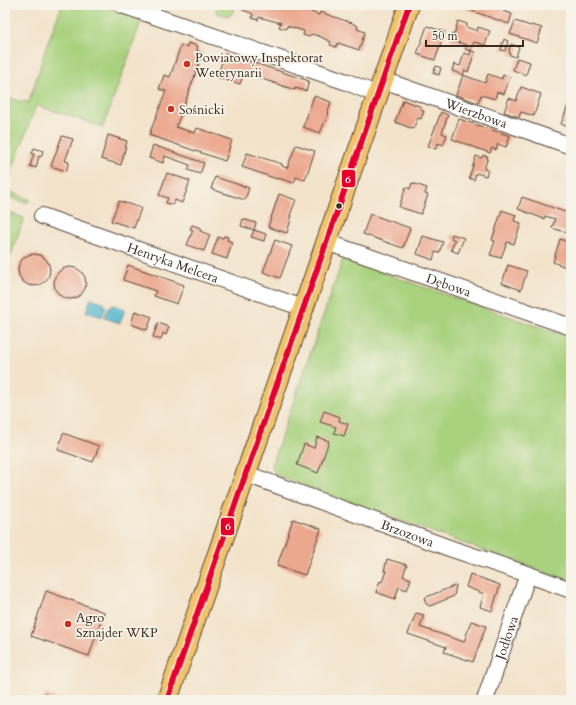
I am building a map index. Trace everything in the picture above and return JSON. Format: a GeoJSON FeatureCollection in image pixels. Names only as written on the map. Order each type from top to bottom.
{"type":"FeatureCollection","features":[{"type":"Feature","properties":{"kind":"main road"},"geometry":{"type":"LineString","coordinates":[[167,700],[409,5]]}},
{"type":"Feature","properties":{"kind":"street","name":"Wierzbowa"},"geometry":{"type":"LineString","coordinates":[[122,5],[347,82],[380,87],[571,146]]}},
{"type":"Feature","properties":{"kind":"street","name":"Henryka Melcera"},"geometry":{"type":"LineString","coordinates":[[42,216],[303,308]]}},
{"type":"Feature","properties":{"kind":"street","name":"Dębowa"},"geometry":{"type":"LineString","coordinates":[[326,242],[571,327]]}},
{"type":"Feature","properties":{"kind":"street","name":"Brzozowa"},"geometry":{"type":"LineString","coordinates":[[246,474],[452,549],[571,590]]}},
{"type":"Feature","properties":{"kind":"street","name":"Jodłowa"},"geometry":{"type":"LineString","coordinates":[[485,700],[528,574]]}},
{"type":"Feature","properties":{"kind":"green space"},"geometry":{"type":"Polygon","coordinates":[[[62,5],[102,5],[142,19],[103,127],[36,105],[5,190],[5,96],[18,101],[29,102],[46,48],[62,5]]]}},
{"type":"Feature","properties":{"kind":"green space"},"geometry":{"type":"Polygon","coordinates":[[[215,5],[235,5],[235,7],[233,12],[228,16],[217,13],[215,5]]]}},
{"type":"Feature","properties":{"kind":"green space"},"geometry":{"type":"Polygon","coordinates":[[[5,190],[31,200],[25,203],[5,196],[5,190]]]}},
{"type":"Feature","properties":{"kind":"green space"},"geometry":{"type":"Polygon","coordinates":[[[5,211],[24,218],[5,271],[5,211]]]}},
{"type":"Feature","properties":{"kind":"green space"},"geometry":{"type":"Polygon","coordinates":[[[343,259],[571,338],[571,582],[277,476],[271,466],[343,259]]]}},
{"type":"Feature","properties":{"kind":"water"},"geometry":{"type":"Polygon","coordinates":[[[91,298],[103,302],[106,307],[102,317],[86,312],[91,298]]]}},
{"type":"Feature","properties":{"kind":"water"},"geometry":{"type":"Polygon","coordinates":[[[113,305],[125,309],[120,323],[104,318],[108,308],[113,305]]]}},
{"type":"Feature","properties":{"kind":"building"},"geometry":{"type":"Polygon","coordinates":[[[242,5],[290,5],[296,7],[299,5],[310,9],[309,11],[319,15],[320,12],[352,23],[358,26],[357,29],[365,32],[359,50],[338,43],[336,47],[330,45],[331,42],[319,36],[311,34],[309,37],[303,35],[304,31],[287,26],[286,29],[279,27],[281,23],[259,17],[258,20],[252,18],[253,14],[241,9],[242,5]]]}},
{"type":"Feature","properties":{"kind":"building"},"geometry":{"type":"Polygon","coordinates":[[[462,5],[505,5],[503,11],[512,14],[509,24],[461,7],[462,5]]]}},
{"type":"Feature","properties":{"kind":"building"},"geometry":{"type":"Polygon","coordinates":[[[458,21],[467,24],[466,27],[477,31],[478,27],[490,31],[485,45],[474,42],[471,51],[465,49],[467,45],[450,40],[452,34],[454,35],[458,21]]]}},
{"type":"Feature","properties":{"kind":"building"},"geometry":{"type":"Polygon","coordinates":[[[515,21],[542,28],[537,43],[510,34],[515,21]]]}},
{"type":"Feature","properties":{"kind":"building"},"geometry":{"type":"Polygon","coordinates":[[[427,26],[445,32],[435,60],[417,54],[427,26]]]}},
{"type":"Feature","properties":{"kind":"building"},"geometry":{"type":"Polygon","coordinates":[[[504,39],[508,41],[505,51],[501,50],[504,39]]]}},
{"type":"Feature","properties":{"kind":"building"},"geometry":{"type":"Polygon","coordinates":[[[188,43],[198,46],[197,51],[203,53],[176,127],[195,133],[197,128],[232,140],[225,161],[149,135],[166,91],[159,89],[164,75],[170,77],[181,45],[187,47],[188,43]]]}},
{"type":"Feature","properties":{"kind":"building"},"geometry":{"type":"Polygon","coordinates":[[[511,44],[519,47],[516,57],[510,55],[509,50],[511,44]]]}},
{"type":"Feature","properties":{"kind":"building"},"geometry":{"type":"Polygon","coordinates":[[[471,51],[475,52],[468,72],[465,70],[463,75],[452,71],[454,64],[460,66],[464,53],[470,55],[471,51]]]}},
{"type":"Feature","properties":{"kind":"building"},"geometry":{"type":"Polygon","coordinates":[[[225,53],[309,81],[306,91],[295,88],[295,90],[244,73],[240,84],[217,77],[225,53]]]}},
{"type":"Feature","properties":{"kind":"building"},"geometry":{"type":"Polygon","coordinates":[[[517,58],[530,62],[526,75],[513,70],[517,58]]]}},
{"type":"Feature","properties":{"kind":"building"},"geometry":{"type":"Polygon","coordinates":[[[436,66],[441,68],[439,75],[433,73],[436,66]]]}},
{"type":"Feature","properties":{"kind":"building"},"geometry":{"type":"Polygon","coordinates":[[[488,74],[502,79],[503,75],[510,77],[504,94],[497,92],[495,99],[481,95],[478,103],[456,95],[463,75],[485,83],[488,74]]]}},
{"type":"Feature","properties":{"kind":"building"},"geometry":{"type":"Polygon","coordinates":[[[521,87],[541,94],[534,116],[521,112],[519,117],[504,112],[509,98],[516,101],[521,87]]]}},
{"type":"Feature","properties":{"kind":"building"},"geometry":{"type":"Polygon","coordinates":[[[314,96],[331,102],[328,115],[320,133],[303,127],[314,96]]]}},
{"type":"Feature","properties":{"kind":"building"},"geometry":{"type":"Polygon","coordinates":[[[571,98],[571,128],[561,124],[571,98]]]}},
{"type":"Feature","properties":{"kind":"building"},"geometry":{"type":"Polygon","coordinates":[[[403,100],[422,107],[421,109],[424,111],[421,119],[418,118],[413,129],[395,122],[403,100]]]}},
{"type":"Feature","properties":{"kind":"building"},"geometry":{"type":"Polygon","coordinates":[[[441,112],[448,115],[442,133],[447,135],[443,145],[438,143],[436,149],[428,146],[441,112]]]}},
{"type":"Feature","properties":{"kind":"building"},"geometry":{"type":"Polygon","coordinates":[[[459,119],[510,136],[506,147],[498,144],[496,150],[492,148],[490,153],[452,139],[459,119]]]}},
{"type":"Feature","properties":{"kind":"building"},"geometry":{"type":"Polygon","coordinates":[[[108,135],[127,141],[121,165],[101,159],[108,135]]]}},
{"type":"Feature","properties":{"kind":"building"},"geometry":{"type":"Polygon","coordinates":[[[62,136],[73,139],[65,161],[69,162],[66,171],[51,166],[62,136]]]}},
{"type":"Feature","properties":{"kind":"building"},"geometry":{"type":"Polygon","coordinates":[[[153,145],[204,163],[200,174],[188,170],[190,165],[165,156],[163,163],[149,158],[153,145]]]}},
{"type":"Feature","properties":{"kind":"building"},"geometry":{"type":"Polygon","coordinates":[[[296,145],[315,151],[305,180],[296,177],[294,183],[242,167],[247,153],[282,164],[282,166],[287,168],[296,145]]]}},
{"type":"Feature","properties":{"kind":"building"},"geometry":{"type":"Polygon","coordinates":[[[34,148],[43,151],[41,157],[39,156],[36,168],[30,166],[34,154],[32,154],[34,148]]]}},
{"type":"Feature","properties":{"kind":"building"},"geometry":{"type":"Polygon","coordinates":[[[483,155],[488,157],[484,169],[488,170],[486,176],[476,173],[474,180],[469,178],[476,156],[482,158],[483,155]]]}},
{"type":"Feature","properties":{"kind":"building"},"geometry":{"type":"Polygon","coordinates":[[[167,173],[190,181],[182,203],[175,200],[173,205],[166,203],[168,198],[159,195],[167,173]]]}},
{"type":"Feature","properties":{"kind":"building"},"geometry":{"type":"Polygon","coordinates":[[[215,177],[249,188],[245,200],[211,189],[215,177]]]}},
{"type":"Feature","properties":{"kind":"building"},"geometry":{"type":"Polygon","coordinates":[[[412,183],[427,188],[425,194],[428,195],[421,214],[399,207],[406,187],[410,189],[412,183]]]}},
{"type":"Feature","properties":{"kind":"building"},"geometry":{"type":"Polygon","coordinates":[[[279,194],[296,200],[290,215],[292,215],[287,233],[268,227],[279,194]]]}},
{"type":"Feature","properties":{"kind":"building"},"geometry":{"type":"Polygon","coordinates":[[[522,197],[571,214],[571,234],[552,228],[555,219],[545,216],[544,219],[518,209],[522,197]]]}},
{"type":"Feature","properties":{"kind":"building"},"geometry":{"type":"Polygon","coordinates":[[[119,201],[141,208],[134,228],[111,221],[119,201]]]}},
{"type":"Feature","properties":{"kind":"building"},"geometry":{"type":"Polygon","coordinates":[[[502,210],[516,215],[514,221],[521,223],[514,244],[507,242],[501,258],[490,255],[495,241],[492,240],[502,210]]]}},
{"type":"Feature","properties":{"kind":"building"},"geometry":{"type":"Polygon","coordinates":[[[370,214],[410,228],[403,248],[363,234],[370,214]]]}},
{"type":"Feature","properties":{"kind":"building"},"geometry":{"type":"Polygon","coordinates":[[[243,219],[256,223],[254,230],[241,226],[243,219]]]}},
{"type":"Feature","properties":{"kind":"building"},"geometry":{"type":"Polygon","coordinates":[[[192,225],[201,228],[200,231],[210,235],[204,251],[187,245],[193,230],[190,229],[192,225]]]}},
{"type":"Feature","properties":{"kind":"building"},"geometry":{"type":"Polygon","coordinates":[[[254,230],[266,234],[264,241],[251,237],[254,230]]]}},
{"type":"Feature","properties":{"kind":"building"},"geometry":{"type":"Polygon","coordinates":[[[452,234],[464,238],[458,253],[451,250],[455,240],[451,238],[452,234]]]}},
{"type":"Feature","properties":{"kind":"building"},"geometry":{"type":"Polygon","coordinates":[[[224,236],[228,237],[227,240],[232,242],[227,259],[212,254],[218,237],[223,238],[224,236]]]}},
{"type":"Feature","properties":{"kind":"building"},"geometry":{"type":"Polygon","coordinates":[[[423,236],[443,242],[439,253],[435,252],[433,260],[417,254],[423,236]]]}},
{"type":"Feature","properties":{"kind":"building"},"geometry":{"type":"Polygon","coordinates":[[[560,239],[571,243],[571,269],[553,262],[560,239]]]}},
{"type":"Feature","properties":{"kind":"building"},"geometry":{"type":"Polygon","coordinates":[[[275,240],[292,246],[280,278],[263,272],[275,240]]]}},
{"type":"Feature","properties":{"kind":"building"},"geometry":{"type":"Polygon","coordinates":[[[31,254],[37,254],[47,261],[50,270],[49,276],[43,283],[37,286],[31,286],[21,279],[18,273],[18,267],[25,257],[31,254]]]}},
{"type":"Feature","properties":{"kind":"building"},"geometry":{"type":"Polygon","coordinates":[[[128,265],[184,285],[177,304],[154,296],[156,291],[123,280],[128,265]]]}},
{"type":"Feature","properties":{"kind":"building"},"geometry":{"type":"Polygon","coordinates":[[[508,265],[527,271],[521,290],[502,283],[508,265]]]}},
{"type":"Feature","properties":{"kind":"building"},"geometry":{"type":"Polygon","coordinates":[[[67,267],[73,267],[83,274],[86,283],[85,289],[79,296],[73,299],[67,299],[57,292],[54,286],[54,280],[61,270],[67,267]]]}},
{"type":"Feature","properties":{"kind":"building"},"geometry":{"type":"Polygon","coordinates":[[[135,311],[152,317],[147,330],[131,324],[135,311]]]}},
{"type":"Feature","properties":{"kind":"building"},"geometry":{"type":"Polygon","coordinates":[[[158,323],[169,327],[166,335],[163,333],[161,340],[153,337],[158,323]]]}},
{"type":"Feature","properties":{"kind":"building"},"geometry":{"type":"Polygon","coordinates":[[[324,411],[340,417],[339,421],[348,424],[344,436],[334,433],[336,427],[320,422],[324,411]]]}},
{"type":"Feature","properties":{"kind":"building"},"geometry":{"type":"Polygon","coordinates":[[[63,433],[99,446],[93,462],[58,450],[63,433]]]}},
{"type":"Feature","properties":{"kind":"building"},"geometry":{"type":"Polygon","coordinates":[[[317,437],[329,441],[318,473],[297,465],[304,444],[314,448],[317,437]]]}},
{"type":"Feature","properties":{"kind":"building"},"geometry":{"type":"Polygon","coordinates":[[[293,519],[321,529],[305,575],[277,566],[293,519]]]}},
{"type":"Feature","properties":{"kind":"building"},"geometry":{"type":"Polygon","coordinates":[[[387,559],[407,565],[403,576],[411,579],[407,590],[399,587],[395,599],[376,592],[386,571],[384,571],[387,559]]]}},
{"type":"Feature","properties":{"kind":"building"},"geometry":{"type":"Polygon","coordinates":[[[470,574],[500,585],[492,611],[480,607],[484,594],[466,587],[470,574]]]}},
{"type":"Feature","properties":{"kind":"building"},"geometry":{"type":"Polygon","coordinates":[[[456,585],[454,596],[430,606],[426,604],[424,598],[456,585]]]}},
{"type":"Feature","properties":{"kind":"building","name":"Agro Sznajder WKP"},"geometry":{"type":"Polygon","coordinates":[[[46,591],[104,612],[89,656],[31,636],[46,591]]]}},
{"type":"Feature","properties":{"kind":"building"},"geometry":{"type":"Polygon","coordinates":[[[416,613],[424,615],[420,627],[464,642],[471,621],[486,626],[473,662],[444,652],[446,647],[408,634],[416,613]]]}},
{"type":"Feature","properties":{"kind":"building"},"geometry":{"type":"Polygon","coordinates":[[[45,694],[61,700],[43,700],[45,694]]]}},
{"type":"Feature","properties":{"kind":"transit line","name":"6"},"geometry":{"type":"LineString","coordinates":[[167,700],[409,5]]}},
{"type":"Feature","properties":{"kind":"place","name":"Powiatowy Inspektorat Weterynarii"},"geometry":{"type":"Point","coordinates":[187,64]}},
{"type":"Feature","properties":{"kind":"place","name":"Sośnicki"},"geometry":{"type":"Point","coordinates":[171,109]}},
{"type":"Feature","properties":{"kind":"place","name":"Agro Sznajder WKP"},"geometry":{"type":"Point","coordinates":[68,624]}}]}
